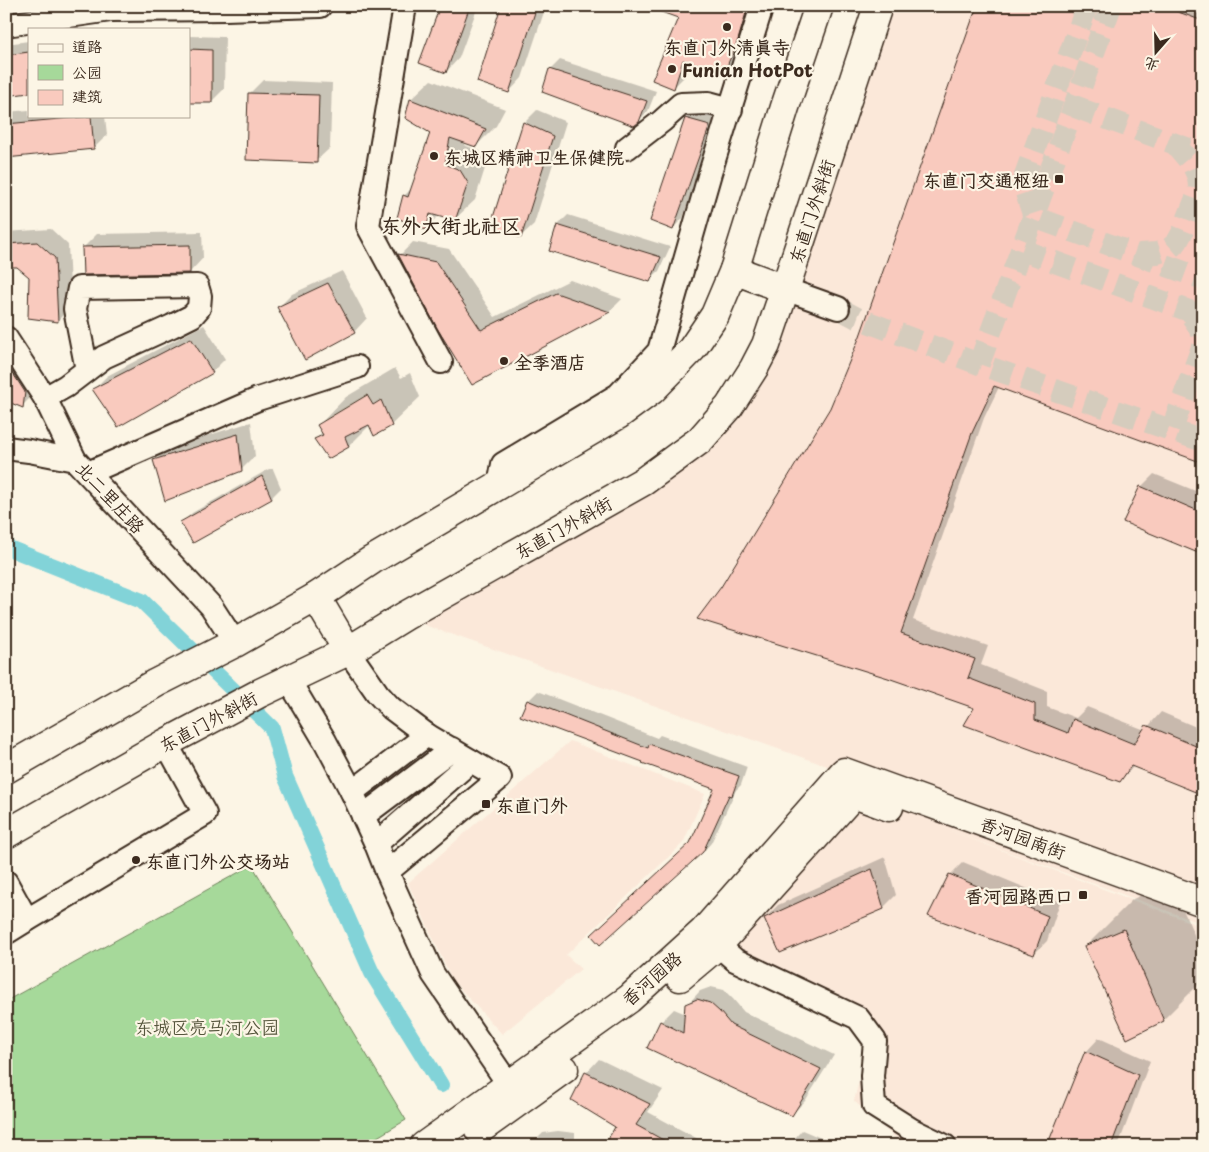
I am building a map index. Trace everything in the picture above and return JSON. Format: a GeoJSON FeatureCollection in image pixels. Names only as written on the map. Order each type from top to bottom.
{"type":"FeatureCollection","features":[{"type":"Feature","properties":{"kind":"main road"},"geometry":{"type":"LineString","coordinates":[[6,769],[156,683],[235,643],[316,597],[372,560],[618,416],[652,390],[692,349],[715,315],[734,270],[819,6]]}},
{"type":"Feature","properties":{"kind":"main road","name":"东直门外斜街"},"geometry":{"type":"LineString","coordinates":[[6,834],[166,743],[260,693],[348,651],[405,616],[644,481],[700,440],[729,407],[766,345],[878,6]]}},
{"type":"Feature","properties":{"kind":"main road"},"geometry":{"type":"LineString","coordinates":[[734,270],[785,289]]}},
{"type":"Feature","properties":{"kind":"main road"},"geometry":{"type":"LineString","coordinates":[[316,597],[348,651]]}},
{"type":"Feature","properties":{"kind":"main road","name":"香河园南街"},"geometry":{"type":"LineString","coordinates":[[849,783],[1203,902]]}},
{"type":"Feature","properties":{"kind":"main road","name":"香河园南街"},"geometry":{"type":"LineString","coordinates":[[849,783],[981,839],[1203,920]]}},
{"type":"Feature","properties":{"kind":"main road","name":"香河园路"},"geometry":{"type":"LineString","coordinates":[[457,1146],[642,1010],[718,945],[849,783]]}},
{"type":"Feature","properties":{"kind":"main road","name":"香河园路"},"geometry":{"type":"LineString","coordinates":[[424,1146],[630,999],[704,931],[849,783]]}},
{"type":"Feature","properties":{"kind":"street"},"geometry":{"type":"LineString","coordinates":[[6,24],[111,10],[320,6]]}},
{"type":"Feature","properties":{"kind":"street"},"geometry":{"type":"LineString","coordinates":[[405,6],[368,226],[441,362]]}},
{"type":"Feature","properties":{"kind":"street"},"geometry":{"type":"LineString","coordinates":[[499,486],[503,464],[618,395],[659,351],[710,173],[762,6]]}},
{"type":"Feature","properties":{"kind":"street"},"geometry":{"type":"LineString","coordinates":[[627,148],[662,122],[681,104],[709,103],[731,109]]}},
{"type":"Feature","properties":{"kind":"street"},"geometry":{"type":"LineString","coordinates":[[45,398],[66,386],[87,370],[104,357],[192,316],[199,308],[200,296],[197,286],[79,288],[75,309],[87,370]]}},
{"type":"Feature","properties":{"kind":"street"},"geometry":{"type":"LineString","coordinates":[[785,289],[838,308]]}},
{"type":"Feature","properties":{"kind":"street","name":"北二里庄路"},"geometry":{"type":"LineString","coordinates":[[6,338],[45,398],[82,467],[211,606],[235,643]]}},
{"type":"Feature","properties":{"kind":"street"},"geometry":{"type":"LineString","coordinates":[[6,448],[82,467],[258,399],[357,367]]}},
{"type":"Feature","properties":{"kind":"street"},"geometry":{"type":"LineString","coordinates":[[348,651],[378,694],[391,708],[427,734],[500,778],[387,872]]}},
{"type":"Feature","properties":{"kind":"street"},"geometry":{"type":"LineString","coordinates":[[288,679],[326,741],[352,792],[433,974],[509,1085]]}},
{"type":"Feature","properties":{"kind":"street"},"geometry":{"type":"LineString","coordinates":[[352,792],[427,734]]}},
{"type":"Feature","properties":{"kind":"street"},"geometry":{"type":"LineString","coordinates":[[6,933],[205,814],[166,743]]}},
{"type":"Feature","properties":{"kind":"street"},"geometry":{"type":"LineString","coordinates":[[363,816],[452,749]]}},
{"type":"Feature","properties":{"kind":"street"},"geometry":{"type":"LineString","coordinates":[[376,844],[471,761]]}},
{"type":"Feature","properties":{"kind":"street"},"geometry":{"type":"LineString","coordinates":[[6,882],[28,920]]}},
{"type":"Feature","properties":{"kind":"street"},"geometry":{"type":"LineString","coordinates":[[718,945],[735,960],[858,1018],[875,1041],[872,1076],[874,1106],[912,1130],[945,1146]]}},
{"type":"Feature","properties":{"kind":"shaded area"},"geometry":{"type":"Polygon","coordinates":[[[879,6],[1203,6],[1203,924],[940,827],[1203,927],[1203,1146],[904,1146],[854,1101],[874,1019],[721,950],[844,772],[430,627],[405,616],[576,519],[729,407],[879,6]]]}},
{"type":"Feature","properties":{"kind":"shaded area"},"geometry":{"type":"Polygon","coordinates":[[[570,741],[705,794],[683,843],[566,955],[581,969],[502,1034],[452,980],[408,883],[570,741]]]}},
{"type":"Feature","properties":{"kind":"green space","name":"东城区亮马河公园"},"geometry":{"type":"Polygon","coordinates":[[[252,865],[406,1120],[362,1146],[6,1146],[6,1001],[252,865]]]}},
{"type":"Feature","properties":{"kind":"water"},"geometry":{"type":"Polygon","coordinates":[[[6,531],[19,551],[6,551],[6,531]]]}},
{"type":"Feature","properties":{"kind":"building"},"geometry":{"type":"Polygon","coordinates":[[[440,6],[470,6],[446,73],[419,63],[440,6]]]}},
{"type":"Feature","properties":{"kind":"building"},"geometry":{"type":"Polygon","coordinates":[[[501,6],[537,6],[509,93],[477,82],[501,6]]]}},
{"type":"Feature","properties":{"kind":"building"},"geometry":{"type":"Polygon","coordinates":[[[651,6],[748,6],[738,40],[724,73],[683,60],[674,89],[652,80],[678,18],[650,8],[651,6]]]}},
{"type":"Feature","properties":{"kind":"building","name":"东直门交通枢纽"},"geometry":{"type":"Polygon","coordinates":[[[977,6],[1162,6],[1203,21],[1203,463],[994,386],[972,433],[901,633],[975,659],[968,678],[1035,704],[1035,720],[1068,733],[1073,719],[1134,744],[1146,725],[1203,749],[1203,795],[1131,766],[1120,782],[964,725],[974,708],[888,678],[697,619],[721,587],[830,408],[860,336],[977,6]]]}},
{"type":"Feature","properties":{"kind":"building"},"geometry":{"type":"Polygon","coordinates":[[[190,49],[212,50],[212,103],[190,103],[190,49]]]}},
{"type":"Feature","properties":{"kind":"building"},"geometry":{"type":"Polygon","coordinates":[[[28,52],[28,93],[6,96],[6,55],[28,52]]]}},
{"type":"Feature","properties":{"kind":"building"},"geometry":{"type":"Polygon","coordinates":[[[549,69],[647,101],[639,122],[634,126],[542,92],[549,69]]]}},
{"type":"Feature","properties":{"kind":"building"},"geometry":{"type":"Polygon","coordinates":[[[248,93],[319,95],[317,163],[246,160],[248,93]]]}},
{"type":"Feature","properties":{"kind":"building","name":"东城区精神卫生保健院"},"geometry":{"type":"Polygon","coordinates":[[[410,99],[486,129],[476,147],[450,138],[445,164],[460,170],[468,183],[455,221],[430,214],[426,230],[397,218],[403,195],[408,197],[430,133],[405,118],[410,99]]]}},
{"type":"Feature","properties":{"kind":"building"},"geometry":{"type":"Polygon","coordinates":[[[70,118],[91,118],[94,149],[6,158],[6,124],[70,118]]]}},
{"type":"Feature","properties":{"kind":"building"},"geometry":{"type":"Polygon","coordinates":[[[685,118],[710,125],[673,230],[650,221],[685,118]]]}},
{"type":"Feature","properties":{"kind":"building"},"geometry":{"type":"Polygon","coordinates":[[[523,122],[553,136],[521,238],[490,227],[523,122]]]}},
{"type":"Feature","properties":{"kind":"building"},"geometry":{"type":"Polygon","coordinates":[[[557,225],[661,257],[650,282],[549,251],[557,225]]]}},
{"type":"Feature","properties":{"kind":"building"},"geometry":{"type":"Polygon","coordinates":[[[37,242],[55,258],[58,322],[28,318],[29,277],[17,267],[6,267],[6,244],[37,242]]]}},
{"type":"Feature","properties":{"kind":"building"},"geometry":{"type":"Polygon","coordinates":[[[190,245],[190,273],[83,275],[82,247],[190,245]]]}},
{"type":"Feature","properties":{"kind":"building"},"geometry":{"type":"Polygon","coordinates":[[[398,254],[436,262],[481,330],[556,293],[610,312],[472,385],[437,328],[398,254]]]}},
{"type":"Feature","properties":{"kind":"building"},"geometry":{"type":"Polygon","coordinates":[[[328,283],[355,333],[305,360],[277,307],[328,283]]]}},
{"type":"Feature","properties":{"kind":"building"},"geometry":{"type":"Polygon","coordinates":[[[191,338],[213,373],[118,427],[92,389],[191,338]]]}},
{"type":"Feature","properties":{"kind":"building"},"geometry":{"type":"Polygon","coordinates":[[[6,367],[10,369],[25,392],[23,408],[6,401],[6,367]]]}},
{"type":"Feature","properties":{"kind":"building"},"geometry":{"type":"Polygon","coordinates":[[[367,395],[373,405],[381,400],[392,426],[374,436],[369,425],[345,437],[349,447],[328,459],[314,439],[323,435],[317,425],[367,395]]]}},
{"type":"Feature","properties":{"kind":"building"},"geometry":{"type":"Polygon","coordinates":[[[238,434],[242,471],[165,501],[153,460],[238,434]]]}},
{"type":"Feature","properties":{"kind":"building"},"geometry":{"type":"Polygon","coordinates":[[[262,476],[272,499],[193,543],[180,522],[262,476]]]}},
{"type":"Feature","properties":{"kind":"building"},"geometry":{"type":"Polygon","coordinates":[[[1140,486],[1203,513],[1203,555],[1123,522],[1140,486]]]}},
{"type":"Feature","properties":{"kind":"building"},"geometry":{"type":"Polygon","coordinates":[[[527,700],[648,748],[649,744],[739,776],[732,796],[729,795],[703,852],[600,945],[591,935],[690,843],[714,789],[520,716],[527,700]]]}},
{"type":"Feature","properties":{"kind":"building"},"geometry":{"type":"Polygon","coordinates":[[[872,869],[884,909],[780,953],[764,918],[872,869]]]}},
{"type":"Feature","properties":{"kind":"building"},"geometry":{"type":"Polygon","coordinates":[[[949,874],[1048,916],[1034,955],[928,916],[949,874]]]}},
{"type":"Feature","properties":{"kind":"building"},"geometry":{"type":"Polygon","coordinates":[[[1124,929],[1164,1021],[1127,1039],[1084,946],[1124,929]]]}},
{"type":"Feature","properties":{"kind":"building"},"geometry":{"type":"Polygon","coordinates":[[[697,999],[710,1003],[731,1025],[821,1069],[792,1116],[647,1048],[660,1021],[683,1033],[685,1004],[697,999]]]}},
{"type":"Feature","properties":{"kind":"building"},"geometry":{"type":"Polygon","coordinates":[[[1085,1051],[1138,1075],[1111,1146],[1047,1146],[1085,1051]]]}},
{"type":"Feature","properties":{"kind":"building"},"geometry":{"type":"Polygon","coordinates":[[[585,1072],[650,1104],[636,1125],[674,1146],[604,1146],[615,1127],[571,1100],[585,1072]]]}},
{"type":"Feature","properties":{"kind":"waterway"},"geometry":{"type":"LineString","coordinates":[[6,547],[142,601],[272,728],[285,776],[372,973],[441,1085]]}},
{"type":"Feature","properties":{"kind":"tunnel"},"geometry":{"type":"LineString","coordinates":[[1087,6],[1025,175],[1025,190],[1034,217],[1203,279]]}},
{"type":"Feature","properties":{"kind":"tunnel"},"geometry":{"type":"LineString","coordinates":[[979,364],[1111,6]]}},
{"type":"Feature","properties":{"kind":"tunnel"},"geometry":{"type":"LineString","coordinates":[[1075,107],[1189,149]]}},
{"type":"Feature","properties":{"kind":"tunnel"},"geometry":{"type":"LineString","coordinates":[[1139,254],[1157,253],[1169,249],[1177,242],[1198,193],[1198,177],[1192,164],[1175,144]]}},
{"type":"Feature","properties":{"kind":"tunnel"},"geometry":{"type":"LineString","coordinates":[[1022,250],[1203,316]]}},
{"type":"Feature","properties":{"kind":"tunnel"},"geometry":{"type":"LineString","coordinates":[[838,308],[857,318],[979,364],[1203,441]]}},
{"type":"Feature","properties":{"kind":"tunnel"},"geometry":{"type":"LineString","coordinates":[[1172,429],[1202,347],[1199,328],[1187,311]]}},
{"type":"Feature","properties":{"kind":"place","name":"东直门外清真寺"},"geometry":{"type":"Point","coordinates":[727,27]}},
{"type":"Feature","properties":{"kind":"place","name":"Funian HotPot"},"geometry":{"type":"Point","coordinates":[672,69]}},
{"type":"Feature","properties":{"kind":"place","name":"东城区精神卫生保健院"},"geometry":{"type":"Point","coordinates":[434,156]}},
{"type":"Feature","properties":{"kind":"place","name":"东直门交通枢纽"},"geometry":{"type":"Point","coordinates":[1059,179]}},
{"type":"Feature","properties":{"kind":"place","name":"全季酒店"},"geometry":{"type":"Point","coordinates":[504,361]}},
{"type":"Feature","properties":{"kind":"place","name":"东直门外"},"geometry":{"type":"Point","coordinates":[486,804]}},
{"type":"Feature","properties":{"kind":"place","name":"东直门外公交场站"},"geometry":{"type":"Point","coordinates":[136,860]}},
{"type":"Feature","properties":{"kind":"place","name":"香河园路西口"},"geometry":{"type":"Point","coordinates":[1083,895]}},
{"type":"Feature","properties":{"kind":"district","name":"东外大街北社区"},"geometry":{"type":"Point","coordinates":[451,225]}}]}
